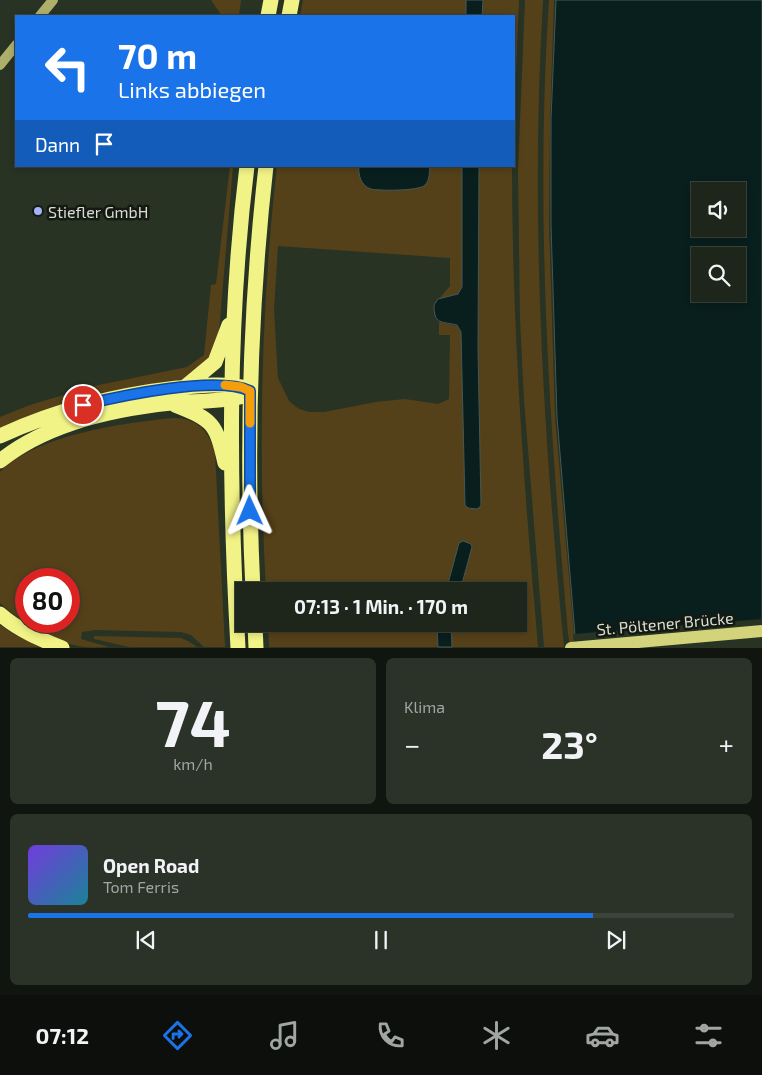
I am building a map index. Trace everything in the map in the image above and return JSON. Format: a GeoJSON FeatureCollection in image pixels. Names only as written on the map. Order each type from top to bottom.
{"type":"FeatureCollection","features":[{"type":"Feature","properties":{"kind":"highway"},"geometry":{"type":"LineString","coordinates":[[268,15],[271,0]]}},
{"type":"Feature","properties":{"kind":"highway"},"geometry":{"type":"LineString","coordinates":[[289,15],[292,0]]}},
{"type":"Feature","properties":{"kind":"highway"},"geometry":{"type":"LineString","coordinates":[[238,648],[231,488],[232,392],[235,310],[247,167]]}},
{"type":"Feature","properties":{"kind":"highway"},"geometry":{"type":"LineString","coordinates":[[253,582],[250,391],[256,266],[266,167]]}},
{"type":"Feature","properties":{"kind":"highway"},"geometry":{"type":"LineString","coordinates":[[185,387],[215,362],[235,310]]}},
{"type":"Feature","properties":{"kind":"highway"},"geometry":{"type":"LineString","coordinates":[[0,436],[69,409],[126,395],[185,387],[232,392],[242,396],[250,391]]}},
{"type":"Feature","properties":{"kind":"highway"},"geometry":{"type":"LineString","coordinates":[[0,461],[34,438],[110,413],[232,392]]}},
{"type":"Feature","properties":{"kind":"highway"},"geometry":{"type":"LineString","coordinates":[[171,403],[201,415],[215,427],[220,440],[231,488]]}},
{"type":"Feature","properties":{"kind":"highway"},"geometry":{"type":"LineString","coordinates":[[0,614],[19,628],[62,648]]}},
{"type":"Feature","properties":{"kind":"highway"},"geometry":{"type":"LineString","coordinates":[[255,632],[256,648]]}},
{"type":"Feature","properties":{"kind":"main road","name":"St. Pöltener Brücke"},"geometry":{"type":"LineString","coordinates":[[571,648],[762,631]]}},
{"type":"Feature","properties":{"kind":"street"},"geometry":{"type":"LineString","coordinates":[[41,15],[53,0]]}},
{"type":"Feature","properties":{"kind":"street"},"geometry":{"type":"LineString","coordinates":[[0,65],[15,46]]}},
{"type":"Feature","properties":{"kind":"shaded area"},"geometry":{"type":"Polygon","coordinates":[[[211,0],[241,0],[239,15],[221,15],[211,0]]]}},
{"type":"Feature","properties":{"kind":"shaded area"},"geometry":{"type":"Polygon","coordinates":[[[303,0],[466,0],[466,15],[300,15],[303,0]]]}},
{"type":"Feature","properties":{"kind":"shaded area"},"geometry":{"type":"Polygon","coordinates":[[[483,0],[519,0],[515,97],[515,15],[482,15],[483,0]]]}},
{"type":"Feature","properties":{"kind":"shaded area"},"geometry":{"type":"Polygon","coordinates":[[[525,0],[543,0],[539,81],[538,243],[550,485],[564,647],[544,647],[524,400],[520,319],[518,170],[525,0]]]}},
{"type":"Feature","properties":{"kind":"shaded area"},"geometry":{"type":"Polygon","coordinates":[[[549,0],[554,0],[549,225],[555,417],[575,648],[570,647],[568,633],[555,475],[546,317],[543,159],[549,0]]]}},
{"type":"Feature","properties":{"kind":"shaded area"},"geometry":{"type":"Polygon","coordinates":[[[230,167],[233,167],[219,332],[212,355],[183,380],[0,431],[0,417],[30,405],[94,386],[187,367],[204,355],[211,285],[216,284],[230,167]]]}},
{"type":"Feature","properties":{"kind":"shaded area"},"geometry":{"type":"Polygon","coordinates":[[[277,167],[462,167],[462,287],[458,294],[439,299],[450,286],[450,258],[278,246],[274,310],[278,378],[289,401],[299,409],[309,412],[324,412],[376,402],[405,399],[438,404],[449,399],[450,335],[439,335],[439,322],[457,326],[461,332],[463,347],[465,505],[468,508],[477,509],[481,506],[478,349],[479,167],[512,167],[514,287],[520,407],[538,647],[452,647],[451,632],[527,632],[527,582],[462,582],[472,547],[459,543],[448,582],[266,582],[262,485],[262,378],[267,272],[277,167]]]}},
{"type":"Feature","properties":{"kind":"shaded area"},"geometry":{"type":"Polygon","coordinates":[[[173,418],[189,420],[201,427],[212,445],[215,453],[225,647],[204,647],[191,635],[181,632],[95,630],[82,632],[81,639],[109,647],[74,645],[62,642],[44,633],[80,633],[80,568],[15,568],[15,615],[0,603],[0,472],[16,459],[57,440],[130,423],[173,418]]]}},
{"type":"Feature","properties":{"kind":"shaded area"},"geometry":{"type":"Polygon","coordinates":[[[0,625],[15,635],[40,647],[0,647],[0,625]]]}},
{"type":"Feature","properties":{"kind":"shaded area"},"geometry":{"type":"Polygon","coordinates":[[[268,632],[437,632],[438,647],[269,647],[268,632]]]}},
{"type":"Feature","properties":{"kind":"shaded area"},"geometry":{"type":"Polygon","coordinates":[[[94,636],[181,638],[197,647],[129,647],[94,639],[94,636]]]}},
{"type":"Feature","properties":{"kind":"water"},"geometry":{"type":"Polygon","coordinates":[[[466,0],[483,0],[482,15],[466,15],[466,0]]]}},
{"type":"Feature","properties":{"kind":"water"},"geometry":{"type":"Polygon","coordinates":[[[556,0],[762,0],[762,647],[576,647],[557,417],[551,225],[551,119],[556,0]]]}},
{"type":"Feature","properties":{"kind":"water"},"geometry":{"type":"Polygon","coordinates":[[[359,167],[430,167],[427,183],[422,187],[408,189],[371,189],[363,183],[359,167]]]}},
{"type":"Feature","properties":{"kind":"water"},"geometry":{"type":"Polygon","coordinates":[[[462,167],[479,167],[478,349],[481,506],[477,509],[468,508],[465,505],[461,332],[457,325],[439,321],[434,311],[434,305],[438,299],[458,294],[462,287],[462,167]]]}},
{"type":"Feature","properties":{"kind":"water"},"geometry":{"type":"Polygon","coordinates":[[[463,541],[471,544],[472,547],[462,582],[448,582],[459,543],[463,541]]]}},
{"type":"Feature","properties":{"kind":"water"},"geometry":{"type":"Polygon","coordinates":[[[437,632],[451,632],[452,647],[438,647],[437,632]]]}},
{"type":"Feature","properties":{"kind":"pier"},"geometry":{"type":"Polygon","coordinates":[[[762,619],[762,648],[574,648],[573,634],[762,619]]]}},
{"type":"Feature","properties":{"kind":"slow traffic"},"geometry":{"type":"LineString","coordinates":[[225,385],[241,387],[250,391],[250,423]]}},
{"type":"Feature","properties":{"kind":"place","name":"Stiefler GmbH"},"geometry":{"type":"Point","coordinates":[38,211]}},
{"type":"Feature","properties":{"kind":"route"},"geometry":{"type":"LineString","coordinates":[[83,405],[126,395],[185,387],[232,385],[250,391],[250,511]]}}]}
